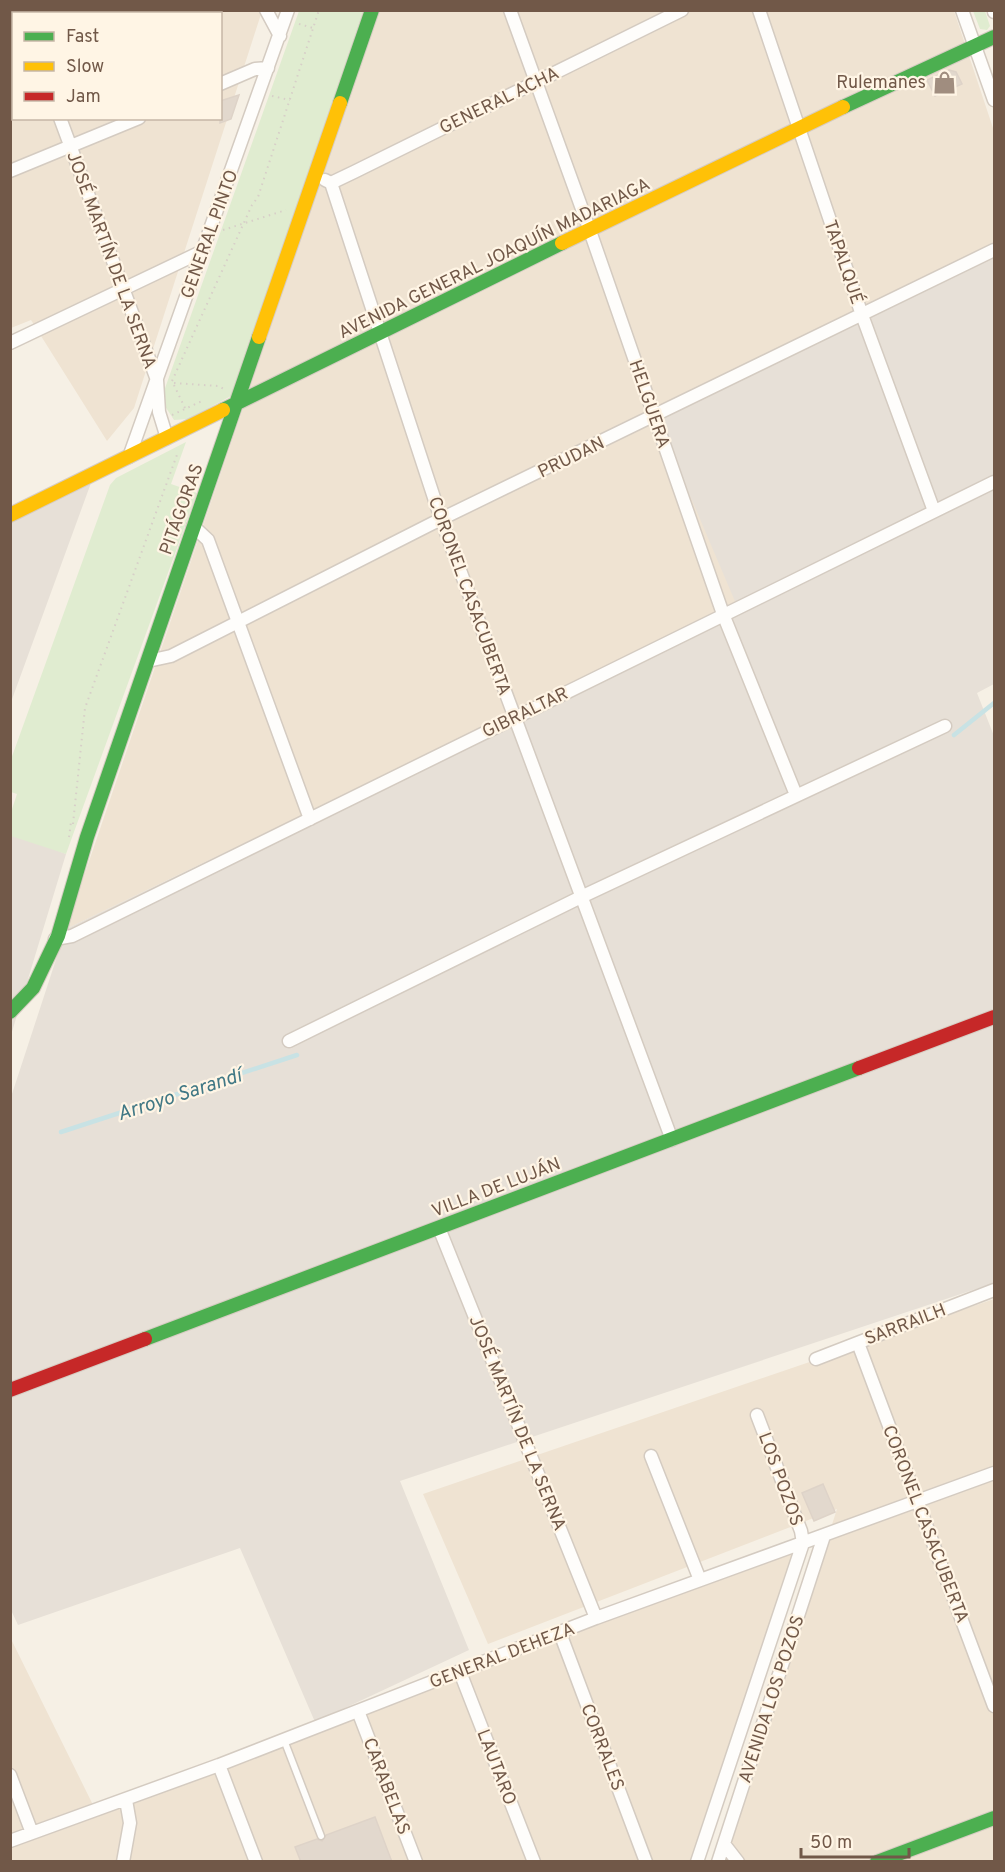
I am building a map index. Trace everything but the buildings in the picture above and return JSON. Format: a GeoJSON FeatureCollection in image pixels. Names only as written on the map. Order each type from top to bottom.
{"type":"FeatureCollection","features":[{"type":"Feature","properties":{"kind":"street"},"geometry":{"type":"LineString","coordinates":[[266,10],[280,36]]}},
{"type":"Feature","properties":{"kind":"street","name":"PITÁGORAS"},"geometry":{"type":"LineString","coordinates":[[10,1012],[26,997],[39,979],[55,939],[87,837],[193,526],[238,404],[372,10]]}},
{"type":"Feature","properties":{"kind":"street","name":"HELGUERA"},"geometry":{"type":"LineString","coordinates":[[510,10],[590,231],[723,614],[796,795]]}},
{"type":"Feature","properties":{"kind":"street","name":"GENERAL ACHA"},"geometry":{"type":"LineString","coordinates":[[331,183],[682,10]]}},
{"type":"Feature","properties":{"kind":"street","name":"TAPALQUÉ"},"geometry":{"type":"LineString","coordinates":[[759,10],[862,315],[934,511]]}},
{"type":"Feature","properties":{"kind":"street"},"geometry":{"type":"LineString","coordinates":[[962,10],[994,100]]}},
{"type":"Feature","properties":{"kind":"street","name":"GENERAL PINTO"},"geometry":{"type":"LineString","coordinates":[[129,457],[287,15]]}},
{"type":"Feature","properties":{"kind":"street","name":"AVENIDA GENERAL JOAQUÍN MADARIAGA"},"geometry":{"type":"LineString","coordinates":[[10,515],[797,128],[974,44],[994,37]]}},
{"type":"Feature","properties":{"kind":"street"},"geometry":{"type":"LineString","coordinates":[[222,83],[255,69],[268,68]]}},
{"type":"Feature","properties":{"kind":"street","name":"JOSÉ MARTÍN DE LA SERNA"},"geometry":{"type":"LineString","coordinates":[[61,120],[157,380],[159,412],[167,438]]}},
{"type":"Feature","properties":{"kind":"street"},"geometry":{"type":"LineString","coordinates":[[10,171],[134,120]]}},
{"type":"Feature","properties":{"kind":"street"},"geometry":{"type":"LineString","coordinates":[[316,176],[331,183]]}},
{"type":"Feature","properties":{"kind":"street","name":"CORONEL CASACUBERTA"},"geometry":{"type":"LineString","coordinates":[[331,183],[441,519],[672,1140]]}},
{"type":"Feature","properties":{"kind":"street"},"geometry":{"type":"LineString","coordinates":[[10,343],[203,250]]}},
{"type":"Feature","properties":{"kind":"street","name":"PRUDAN"},"geometry":{"type":"LineString","coordinates":[[148,661],[171,657],[441,519],[655,417],[994,250]]}},
{"type":"Feature","properties":{"kind":"street","name":"GIBRALTAR"},"geometry":{"type":"LineString","coordinates":[[55,939],[72,936],[994,482]]}},
{"type":"Feature","properties":{"kind":"street"},"geometry":{"type":"LineString","coordinates":[[193,526],[208,540],[310,819]]}},
{"type":"Feature","properties":{"kind":"street"},"geometry":{"type":"LineString","coordinates":[[289,1041],[581,897],[945,726]]}},
{"type":"Feature","properties":{"kind":"street","name":"VILLA DE LUJÁN"},"geometry":{"type":"LineString","coordinates":[[10,1390],[994,1017]]}},
{"type":"Feature","properties":{"kind":"street","name":"JOSÉ MARTÍN DE LA SERNA"},"geometry":{"type":"LineString","coordinates":[[439,1228],[596,1618]]}},
{"type":"Feature","properties":{"kind":"street","name":"SARRAILH"},"geometry":{"type":"LineString","coordinates":[[816,1359],[994,1290]]}},
{"type":"Feature","properties":{"kind":"street","name":"CORONEL CASACUBERTA"},"geometry":{"type":"LineString","coordinates":[[858,1342],[994,1706]]}},
{"type":"Feature","properties":{"kind":"street","name":"LOS POZOS"},"geometry":{"type":"LineString","coordinates":[[757,1415],[801,1531],[803,1543]]}},
{"type":"Feature","properties":{"kind":"street"},"geometry":{"type":"LineString","coordinates":[[651,1456],[700,1580]]}},
{"type":"Feature","properties":{"kind":"street","name":"GENERAL DEHEZA"},"geometry":{"type":"LineString","coordinates":[[10,1841],[219,1765],[596,1618],[918,1503],[994,1473]]}},
{"type":"Feature","properties":{"kind":"street","name":"AVENIDA LOS POZOS"},"geometry":{"type":"LineString","coordinates":[[718,1862],[824,1536]]}},
{"type":"Feature","properties":{"kind":"street","name":"AVENIDA LOS POZOS"},"geometry":{"type":"LineString","coordinates":[[697,1862],[803,1543]]}},
{"type":"Feature","properties":{"kind":"street","name":"CORRALES"},"geometry":{"type":"LineString","coordinates":[[560,1633],[646,1862]]}},
{"type":"Feature","properties":{"kind":"street","name":"LAUTARO"},"geometry":{"type":"LineString","coordinates":[[460,1672],[534,1862]]}},
{"type":"Feature","properties":{"kind":"street","name":"CARABELAS"},"geometry":{"type":"LineString","coordinates":[[358,1711],[416,1862]]}},
{"type":"Feature","properties":{"kind":"street"},"geometry":{"type":"LineString","coordinates":[[219,1765],[256,1862]]}},
{"type":"Feature","properties":{"kind":"street"},"geometry":{"type":"LineString","coordinates":[[10,1775],[32,1833]]}},
{"type":"Feature","properties":{"kind":"street"},"geometry":{"type":"LineString","coordinates":[[123,1862],[130,1823],[126,1800]]}},
{"type":"Feature","properties":{"kind":"street"},"geometry":{"type":"LineString","coordinates":[[877,1862],[994,1818]]}},
{"type":"Feature","properties":{"kind":"street"},"geometry":{"type":"LineString","coordinates":[[724,1844],[738,1862]]}},
{"type":"Feature","properties":{"kind":"lane"},"geometry":{"type":"LineString","coordinates":[[284,1740],[321,1836]]}},
{"type":"Feature","properties":{"kind":"path"},"geometry":{"type":"LineString","coordinates":[[185,408],[173,383],[243,224],[258,196],[319,10]]}},
{"type":"Feature","properties":{"kind":"path"},"geometry":{"type":"LineString","coordinates":[[287,15],[313,28]]}},
{"type":"Feature","properties":{"kind":"path"},"geometry":{"type":"LineString","coordinates":[[259,94],[290,100]]}},
{"type":"Feature","properties":{"kind":"path"},"geometry":{"type":"LineString","coordinates":[[209,234],[306,204]]}},
{"type":"Feature","properties":{"kind":"path"},"geometry":{"type":"LineString","coordinates":[[173,383],[218,386],[227,391]]}},
{"type":"Feature","properties":{"kind":"path"},"geometry":{"type":"LineString","coordinates":[[87,837],[71,822],[85,708],[179,451]]}},
{"type":"Feature","properties":{"kind":"shaded area"},"geometry":{"type":"Polygon","coordinates":[[[31,10],[262,11],[134,408],[107,441],[31,320],[11,328],[11,17],[12,120],[222,120],[222,12],[25,12],[31,10]]]}},
{"type":"Feature","properties":{"kind":"shaded area"},"geometry":{"type":"Polygon","coordinates":[[[378,11],[954,11],[994,131],[994,254],[737,606],[66,929],[378,11]]]}},
{"type":"Feature","properties":{"kind":"shaded area"},"geometry":{"type":"Polygon","coordinates":[[[994,254],[994,684],[977,693],[994,736],[994,1283],[400,1481],[469,1650],[315,1722],[240,1548],[18,1625],[11,1610],[11,1097],[66,929],[737,606],[657,418],[994,254]]]}},
{"type":"Feature","properties":{"kind":"shaded area"},"geometry":{"type":"Polygon","coordinates":[[[95,472],[11,702],[11,512],[95,472]]]}},
{"type":"Feature","properties":{"kind":"shaded area"},"geometry":{"type":"Polygon","coordinates":[[[11,832],[66,854],[11,1035],[11,832]]]}},
{"type":"Feature","properties":{"kind":"shaded area"},"geometry":{"type":"Polygon","coordinates":[[[994,1299],[994,1861],[723,1861],[837,1509],[488,1644],[423,1494],[994,1299]]]}},
{"type":"Feature","properties":{"kind":"shaded area"},"geometry":{"type":"Polygon","coordinates":[[[801,1550],[693,1861],[11,1861],[10,1637],[94,1807],[801,1550]]]}},
{"type":"Feature","properties":{"kind":"green space"},"geometry":{"type":"Polygon","coordinates":[[[299,11],[365,11],[231,396],[188,419],[174,420],[163,403],[164,391],[299,11]]]}},
{"type":"Feature","properties":{"kind":"green space"},"geometry":{"type":"Polygon","coordinates":[[[973,11],[985,11],[990,26],[987,30],[980,29],[973,11]]]}},
{"type":"Feature","properties":{"kind":"green space"},"geometry":{"type":"Polygon","coordinates":[[[186,442],[171,484],[197,493],[66,854],[11,836],[11,812],[17,794],[11,792],[10,762],[110,485],[116,478],[186,442]]]}},
{"type":"Feature","properties":{"kind":"waterway","name":"Arroyo Sarandí"},"geometry":{"type":"LineString","coordinates":[[954,735],[994,703]]}},
{"type":"Feature","properties":{"kind":"waterway","name":"Arroyo Sarandí"},"geometry":{"type":"LineString","coordinates":[[61,1132],[297,1055]]}},
{"type":"Feature","properties":{"kind":"traffic: fast"},"geometry":{"type":"LineString","coordinates":[[340,103],[372,10]]}},
{"type":"Feature","properties":{"kind":"traffic: fast"},"geometry":{"type":"LineString","coordinates":[[843,107],[994,37]]}},
{"type":"Feature","properties":{"kind":"traffic: fast"},"geometry":{"type":"LineString","coordinates":[[223,410],[562,243]]}},
{"type":"Feature","properties":{"kind":"traffic: fast"},"geometry":{"type":"LineString","coordinates":[[10,1012],[33,988],[58,936],[87,837],[259,337]]}},
{"type":"Feature","properties":{"kind":"traffic: fast"},"geometry":{"type":"LineString","coordinates":[[145,1339],[859,1068]]}},
{"type":"Feature","properties":{"kind":"traffic: fast"},"geometry":{"type":"LineString","coordinates":[[877,1862],[994,1818]]}},
{"type":"Feature","properties":{"kind":"traffic: slow"},"geometry":{"type":"LineString","coordinates":[[259,337],[340,103]]}},
{"type":"Feature","properties":{"kind":"traffic: slow"},"geometry":{"type":"LineString","coordinates":[[562,243],[843,107]]}},
{"type":"Feature","properties":{"kind":"traffic: slow"},"geometry":{"type":"LineString","coordinates":[[10,515],[223,410]]}},
{"type":"Feature","properties":{"kind":"traffic: jam"},"geometry":{"type":"LineString","coordinates":[[859,1068],[994,1017]]}},
{"type":"Feature","properties":{"kind":"traffic: jam"},"geometry":{"type":"LineString","coordinates":[[10,1390],[145,1339]]}},
{"type":"Feature","properties":{"kind":"place","name":"Rulemanes"},"geometry":{"type":"Point","coordinates":[944,82]}}]}
